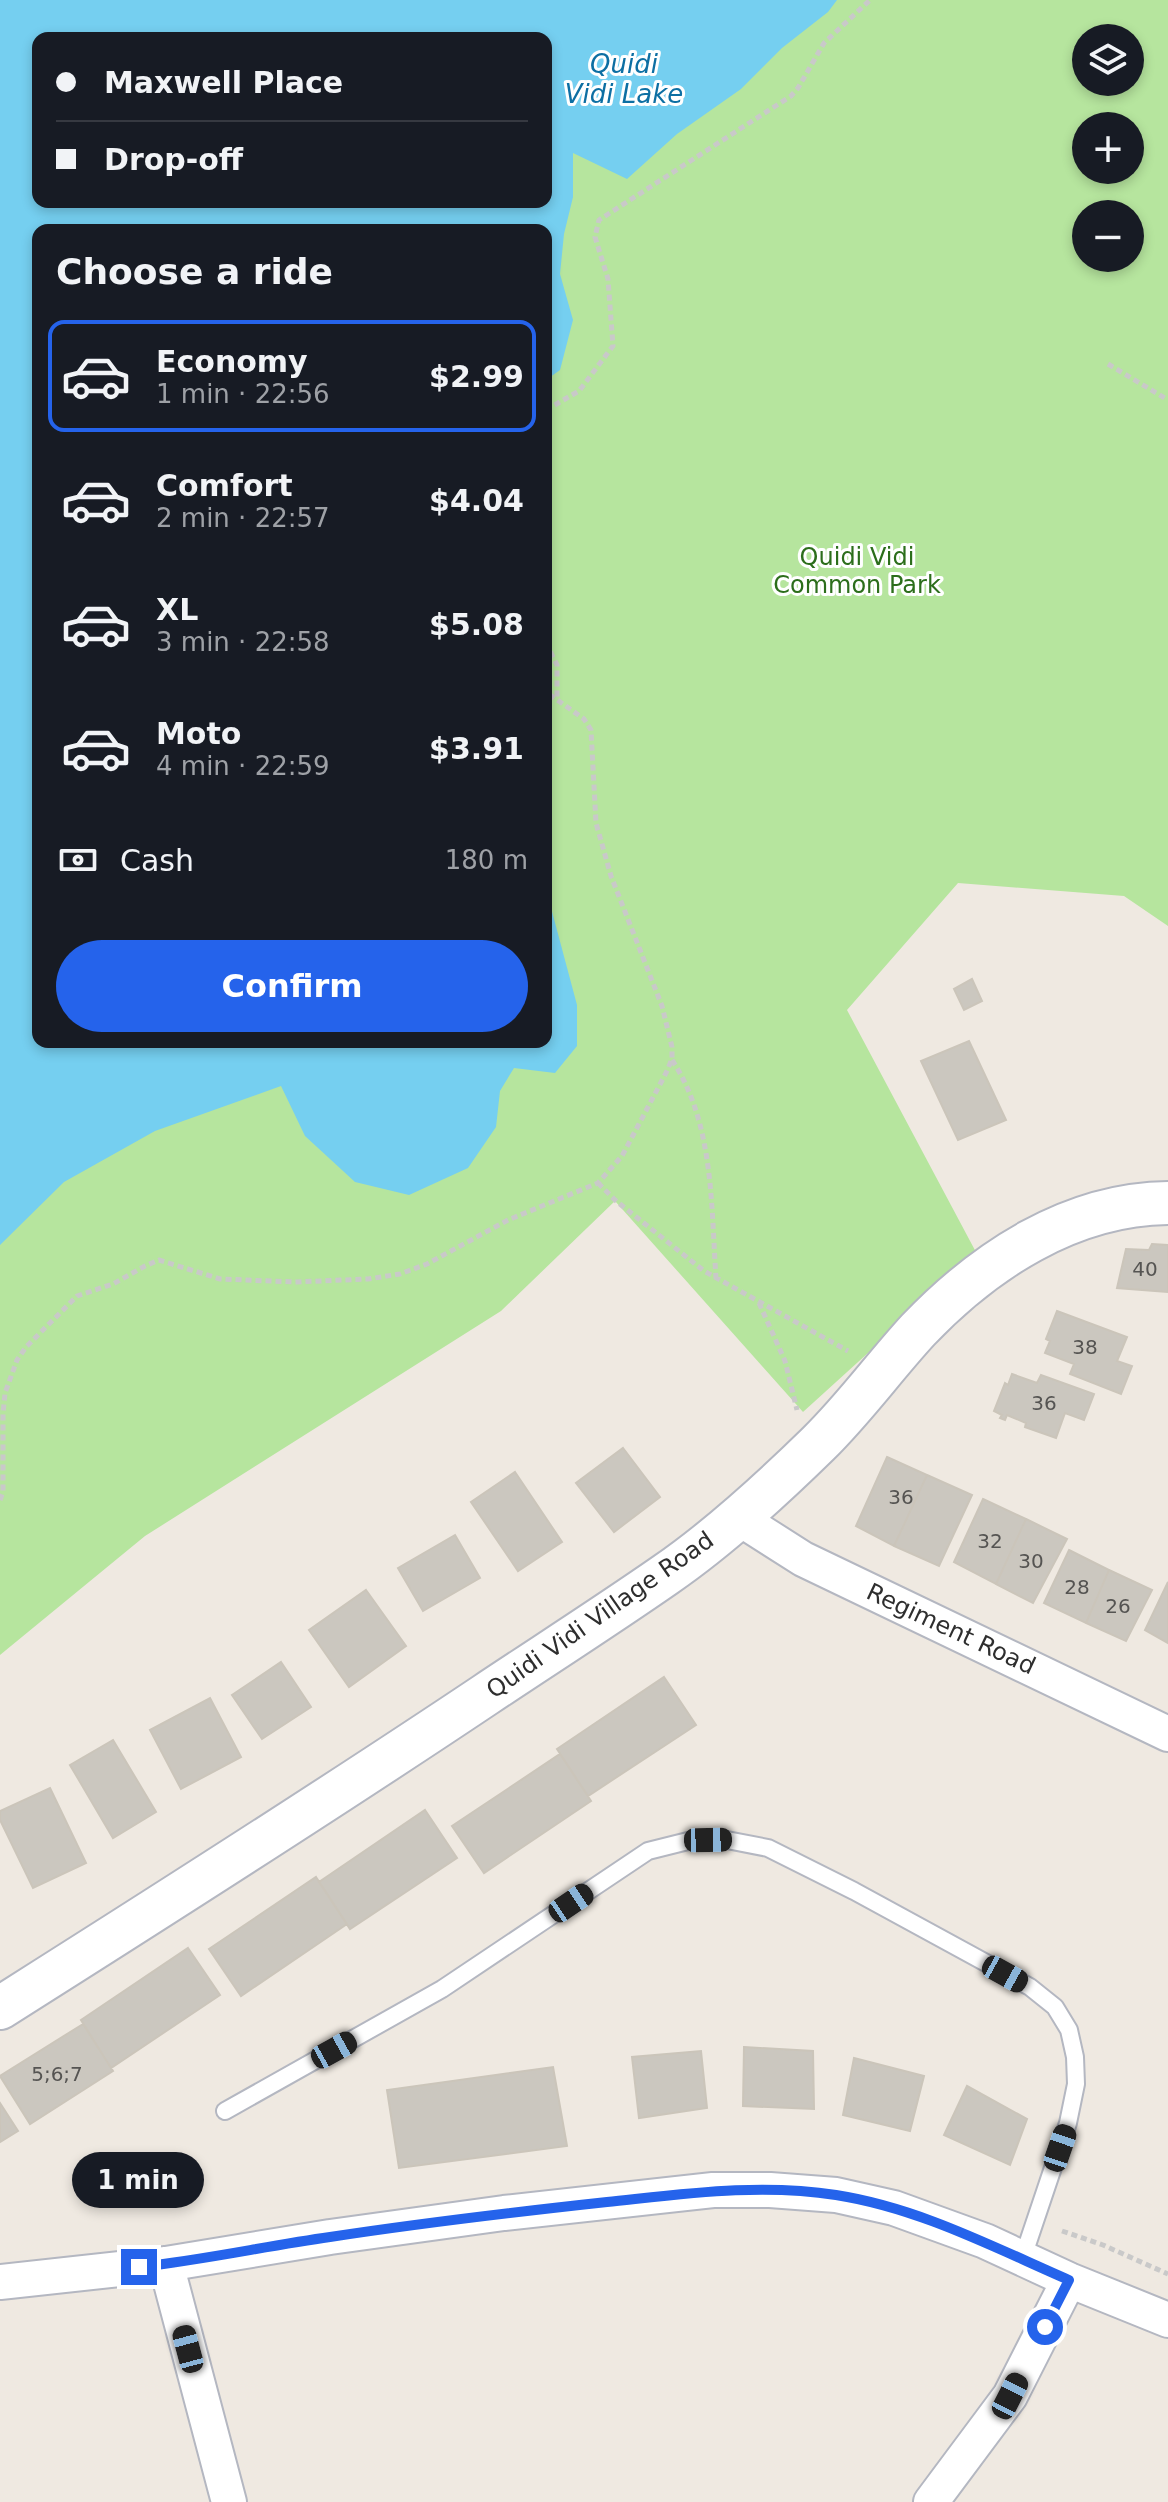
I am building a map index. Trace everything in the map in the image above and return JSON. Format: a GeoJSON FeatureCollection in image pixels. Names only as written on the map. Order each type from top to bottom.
{"type":"FeatureCollection","features":[{"type":"Feature","properties":{"kind":"street","name":"Quidi Vidi Village Road"},"geometry":{"type":"LineString","coordinates":[[0,2008],[224,1867],[668,1573],[820,1443],[920,1328],[1008,1254],[1065,1224],[1105,1210],[1145,1203],[1168,1203]]}},
{"type":"Feature","properties":{"kind":"street","name":"Regiment Road"},"geometry":{"type":"LineString","coordinates":[[737,1517],[803,1559],[1168,1734]]}},
{"type":"Feature","properties":{"kind":"street"},"geometry":{"type":"LineString","coordinates":[[0,2282],[166,2264],[330,2237],[713,2190],[770,2190],[836,2195],[894,2208],[985,2241],[1022,2260],[1168,2320]]}},
{"type":"Feature","properties":{"kind":"street"},"geometry":{"type":"LineString","coordinates":[[166,2264],[229,2502]]}},
{"type":"Feature","properties":{"kind":"street"},"geometry":{"type":"LineString","coordinates":[[931,2502],[1010,2396],[1069,2280]]}},
{"type":"Feature","properties":{"kind":"lane"},"geometry":{"type":"LineString","coordinates":[[225,2111],[442,1989],[648,1851],[688,1841],[727,1840],[768,1848],[854,1891],[1030,1987],[1055,2007],[1069,2030],[1075,2057],[1076,2084],[1068,2123],[1022,2260]]}},
{"type":"Feature","properties":{"kind":"path"},"geometry":{"type":"LineString","coordinates":[[552,407],[579,391],[613,346],[608,279],[595,237],[599,220],[791,96],[824,43],[870,0]]}},
{"type":"Feature","properties":{"kind":"path"},"geometry":{"type":"LineString","coordinates":[[1108,364],[1168,400]]}},
{"type":"Feature","properties":{"kind":"path"},"geometry":{"type":"LineString","coordinates":[[552,652],[557,665],[557,700]]}},
{"type":"Feature","properties":{"kind":"path"},"geometry":{"type":"LineString","coordinates":[[552,696],[584,719],[591,730],[596,823],[611,876],[662,1006],[670,1034],[672,1059],[691,1096],[702,1140],[713,1195],[716,1279]]}},
{"type":"Feature","properties":{"kind":"path"},"geometry":{"type":"LineString","coordinates":[[0,1500],[3,1492],[5,1393],[17,1360],[77,1296],[113,1284],[159,1260],[220,1279],[252,1282],[333,1282],[400,1274],[427,1264],[508,1220],[598,1183],[622,1156],[672,1059]]}},
{"type":"Feature","properties":{"kind":"path"},"geometry":{"type":"LineString","coordinates":[[598,1183],[615,1200],[716,1279],[851,1353],[878,1376]]}},
{"type":"Feature","properties":{"kind":"path"},"geometry":{"type":"LineString","coordinates":[[759,1302],[785,1361],[794,1403],[806,1430],[820,1443]]}},
{"type":"Feature","properties":{"kind":"path"},"geometry":{"type":"LineString","coordinates":[[1062,2231],[1103,2245],[1168,2274]]}},
{"type":"Feature","properties":{"kind":"green space","name":"Quidi Vidi Common Park"},"geometry":{"type":"Polygon","coordinates":[[[0,0],[1168,0],[1168,926],[1124,896],[958,883],[847,1010],[977,1254],[803,1412],[615,1201],[501,1311],[145,1536],[0,1655],[0,0]]]}},
{"type":"Feature","properties":{"kind":"water","name":"Quidi Vidi Lake"},"geometry":{"type":"Polygon","coordinates":[[[0,0],[837,0],[828,12],[782,48],[741,89],[677,134],[627,179],[573,153],[573,197],[564,234],[560,274],[573,320],[560,370],[552,376],[552,224],[32,224],[32,1048],[552,1048],[552,911],[577,1005],[577,1046],[555,1073],[514,1068],[500,1091],[496,1127],[468,1168],[409,1195],[355,1182],[305,1136],[281,1086],[155,1131],[64,1182],[0,1245],[0,0]]]}},
{"type":"Feature","properties":{"kind":"building"},"geometry":{"type":"Polygon","coordinates":[[[972,979],[982,1001],[964,1010],[954,989],[972,979]]]}},
{"type":"Feature","properties":{"kind":"building"},"geometry":{"type":"Polygon","coordinates":[[[969,1041],[1006,1120],[958,1140],[921,1061],[969,1041]]]}},
{"type":"Feature","properties":{"kind":"building"},"geometry":{"type":"Polygon","coordinates":[[[1152,1244],[1168,1245],[1168,1292],[1117,1288],[1126,1249],[1149,1250],[1152,1244]]]}},
{"type":"Feature","properties":{"kind":"building"},"geometry":{"type":"Polygon","coordinates":[[[1057,1311],[1127,1337],[1117,1361],[1132,1366],[1121,1394],[1070,1374],[1074,1364],[1045,1353],[1050,1341],[1046,1339],[1057,1311]]]}},
{"type":"Feature","properties":{"kind":"building"},"geometry":{"type":"Polygon","coordinates":[[[1012,1374],[1037,1383],[1041,1375],[1094,1394],[1084,1420],[1065,1413],[1056,1438],[1025,1427],[1026,1423],[1007,1415],[1005,1420],[1000,1418],[1002,1415],[994,1411],[1012,1374]]]}},
{"type":"Feature","properties":{"kind":"building"},"geometry":{"type":"Polygon","coordinates":[[[623,1448],[660,1497],[614,1532],[576,1483],[623,1448]]]}},
{"type":"Feature","properties":{"kind":"building"},"geometry":{"type":"Polygon","coordinates":[[[887,1457],[927,1475],[894,1546],[856,1526],[887,1457]]]}},
{"type":"Feature","properties":{"kind":"building"},"geometry":{"type":"Polygon","coordinates":[[[515,1472],[562,1542],[518,1571],[471,1502],[515,1472]]]}},
{"type":"Feature","properties":{"kind":"building"},"geometry":{"type":"Polygon","coordinates":[[[927,1475],[972,1495],[939,1566],[894,1546],[927,1475]]]}},
{"type":"Feature","properties":{"kind":"building"},"geometry":{"type":"Polygon","coordinates":[[[983,1499],[1026,1519],[996,1584],[954,1562],[983,1499]]]}},
{"type":"Feature","properties":{"kind":"building"},"geometry":{"type":"Polygon","coordinates":[[[1026,1519],[1067,1539],[1033,1603],[996,1584],[1026,1519]]]}},
{"type":"Feature","properties":{"kind":"building"},"geometry":{"type":"Polygon","coordinates":[[[455,1535],[480,1578],[423,1611],[398,1568],[455,1535]]]}},
{"type":"Feature","properties":{"kind":"building"},"geometry":{"type":"Polygon","coordinates":[[[1069,1550],[1109,1570],[1086,1623],[1044,1603],[1069,1550]]]}},
{"type":"Feature","properties":{"kind":"building"},"geometry":{"type":"Polygon","coordinates":[[[1109,1570],[1152,1590],[1126,1641],[1086,1623],[1109,1570]]]}},
{"type":"Feature","properties":{"kind":"building"},"geometry":{"type":"Polygon","coordinates":[[[1168,1582],[1168,1643],[1145,1630],[1168,1582]]]}},
{"type":"Feature","properties":{"kind":"building"},"geometry":{"type":"Polygon","coordinates":[[[366,1590],[406,1646],[349,1687],[309,1630],[366,1590]]]}},
{"type":"Feature","properties":{"kind":"building"},"geometry":{"type":"Polygon","coordinates":[[[281,1662],[311,1707],[262,1739],[232,1695],[281,1662]]]}},
{"type":"Feature","properties":{"kind":"building"},"geometry":{"type":"Polygon","coordinates":[[[664,1677],[696,1725],[588,1796],[557,1749],[664,1677]]]}},
{"type":"Feature","properties":{"kind":"building"},"geometry":{"type":"Polygon","coordinates":[[[210,1698],[241,1757],[181,1789],[150,1730],[210,1698]]]}},
{"type":"Feature","properties":{"kind":"building"},"geometry":{"type":"Polygon","coordinates":[[[113,1740],[156,1812],[113,1838],[70,1765],[113,1740]]]}},
{"type":"Feature","properties":{"kind":"building"},"geometry":{"type":"Polygon","coordinates":[[[560,1754],[591,1801],[484,1873],[452,1826],[560,1754]]]}},
{"type":"Feature","properties":{"kind":"building"},"geometry":{"type":"Polygon","coordinates":[[[50,1788],[86,1863],[33,1888],[0,1820],[0,1811],[50,1788]]]}},
{"type":"Feature","properties":{"kind":"building"},"geometry":{"type":"Polygon","coordinates":[[[425,1810],[457,1858],[350,1929],[319,1882],[425,1810]]]}},
{"type":"Feature","properties":{"kind":"building"},"geometry":{"type":"Polygon","coordinates":[[[316,1877],[347,1924],[241,1996],[209,1949],[316,1877]]]}},
{"type":"Feature","properties":{"kind":"building"},"geometry":{"type":"Polygon","coordinates":[[[188,1948],[220,1995],[111,2068],[81,2020],[188,1948]]]}},
{"type":"Feature","properties":{"kind":"building"},"geometry":{"type":"Polygon","coordinates":[[[83,2024],[113,2071],[30,2124],[0,2076],[83,2024]]]}},
{"type":"Feature","properties":{"kind":"building"},"geometry":{"type":"Polygon","coordinates":[[[744,2047],[813,2051],[814,2109],[743,2106],[744,2047]]]}},
{"type":"Feature","properties":{"kind":"building"},"geometry":{"type":"Polygon","coordinates":[[[701,2051],[707,2108],[639,2118],[632,2057],[701,2051]]]}},
{"type":"Feature","properties":{"kind":"building"},"geometry":{"type":"Polygon","coordinates":[[[854,2058],[924,2076],[910,2131],[843,2115],[854,2058]]]}},
{"type":"Feature","properties":{"kind":"building"},"geometry":{"type":"Polygon","coordinates":[[[553,2067],[567,2146],[399,2168],[387,2090],[553,2067]]]}},
{"type":"Feature","properties":{"kind":"building"},"geometry":{"type":"Polygon","coordinates":[[[967,2086],[1027,2119],[1010,2165],[944,2135],[967,2086]]]}},
{"type":"Feature","properties":{"kind":"building"},"geometry":{"type":"Polygon","coordinates":[[[0,2103],[18,2131],[0,2142],[0,2103]]]}},
{"type":"Feature","properties":{"kind":"route"},"geometry":{"type":"LineString","coordinates":[[139,2267],[504,2213],[713,2190],[770,2190],[836,2195],[894,2208],[985,2241],[1069,2280],[1045,2327]]}}]}
